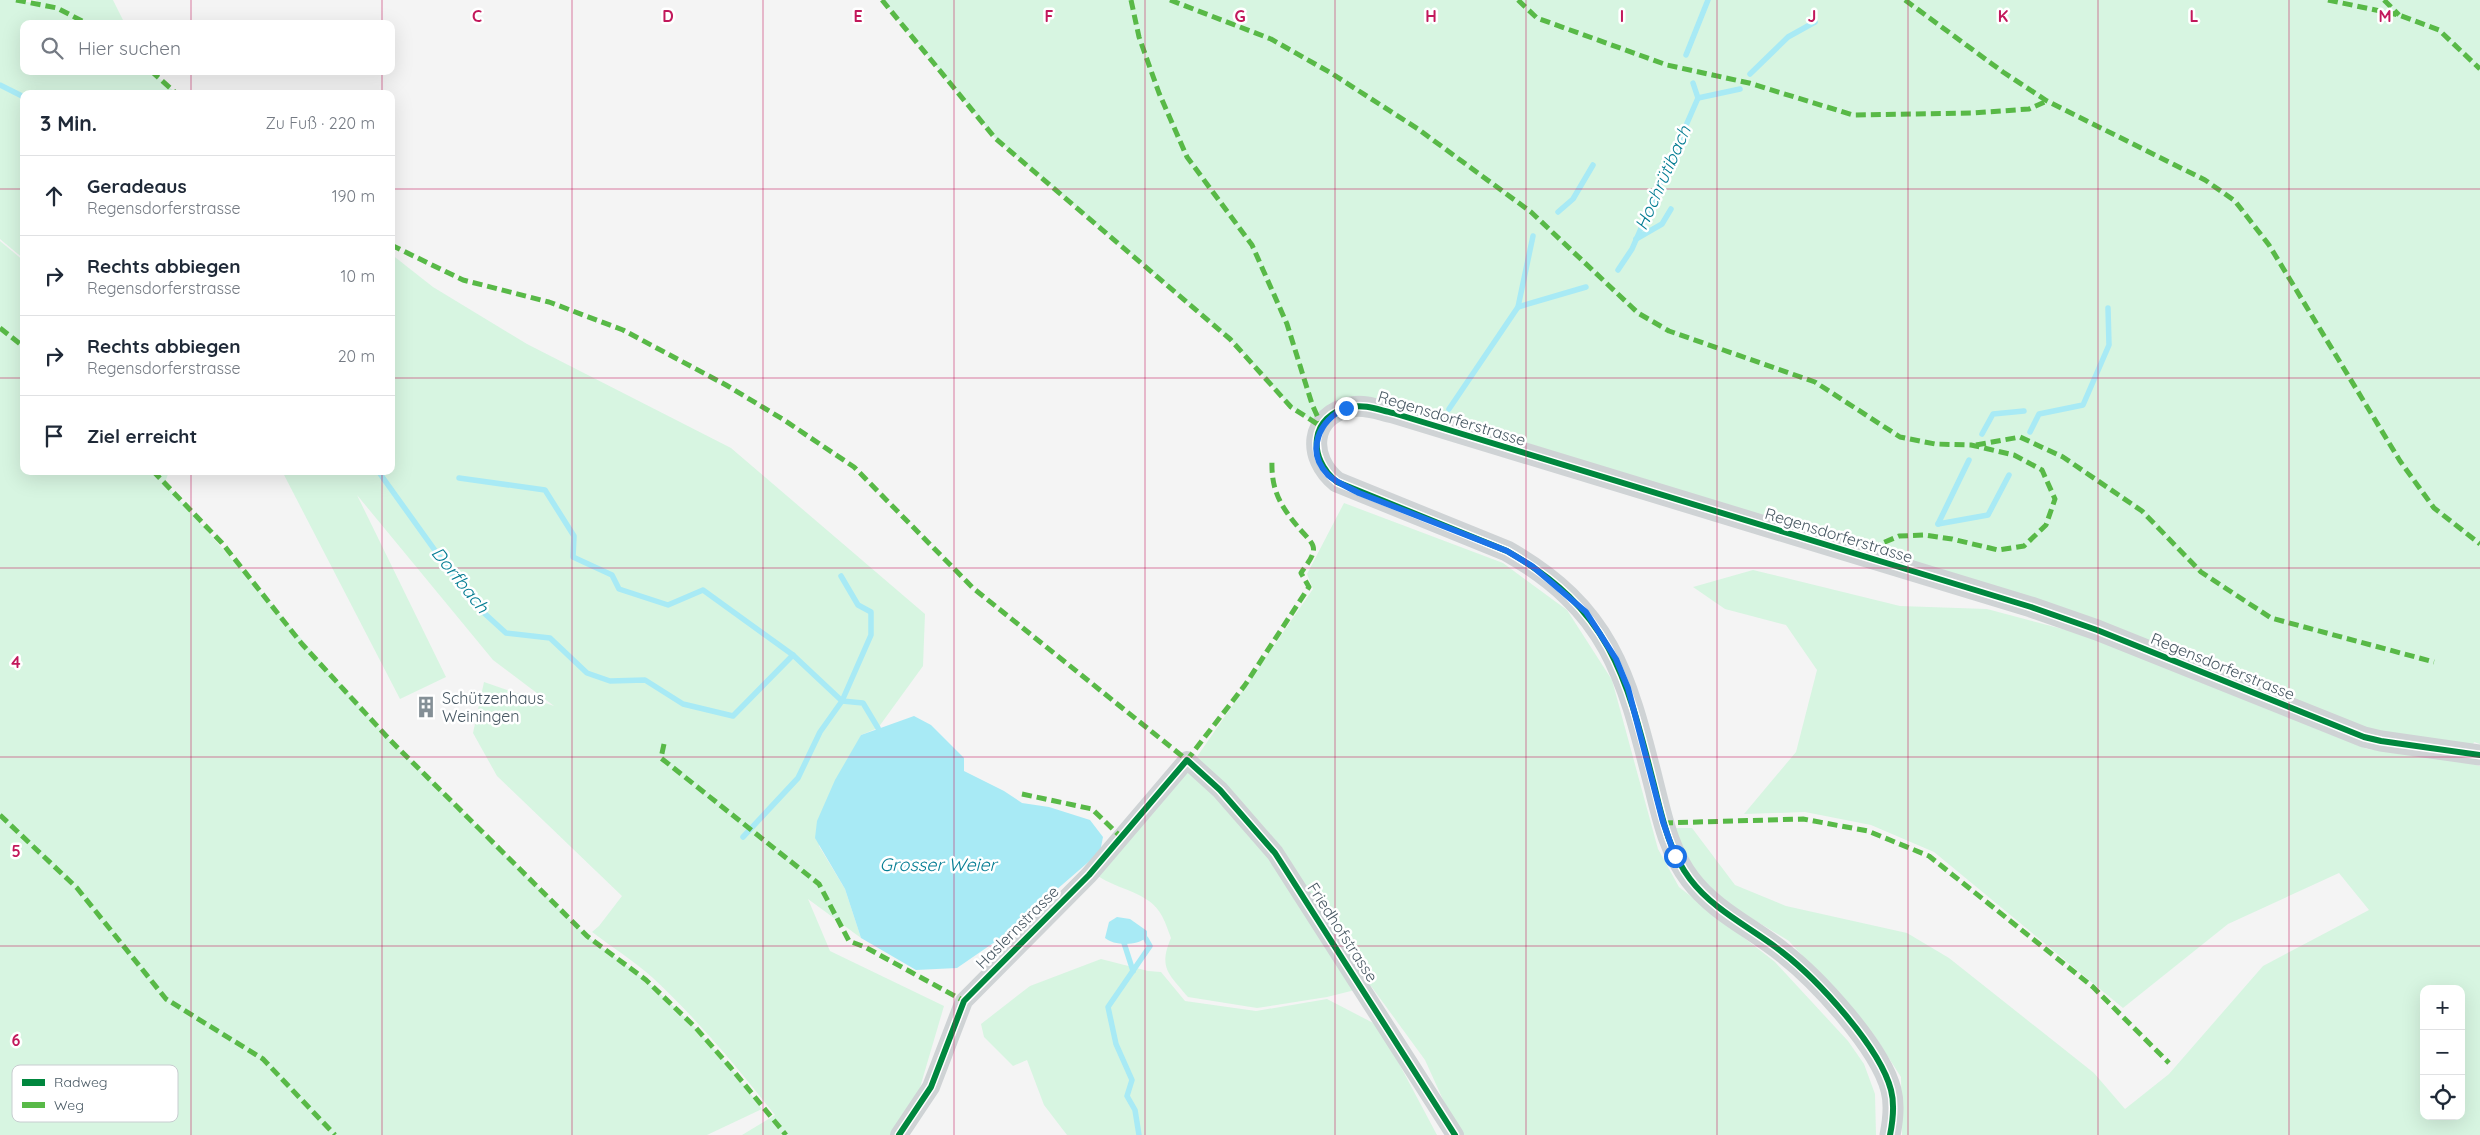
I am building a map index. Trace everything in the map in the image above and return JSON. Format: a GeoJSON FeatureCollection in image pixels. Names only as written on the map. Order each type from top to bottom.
{"type":"FeatureCollection","features":[{"type":"Feature","properties":{"kind":"street","name":"Regensdorferstrasse"},"geometry":{"type":"LineString","coordinates":[[1890,1135],[1893,1100],[1886,1075],[1869,1047],[1847,1018],[1814,981],[1782,952],[1726,913],[1702,892],[1678,862],[1663,822],[1628,688],[1616,659],[1586,612],[1532,566],[1507,551],[1337,482],[1323,469],[1316,449],[1319,433],[1325,422],[1334,414],[1346,408],[1361,406],[1393,413],[2040,611],[2096,630],[2364,736],[2382,741],[2480,755]]}},
{"type":"Feature","properties":{"kind":"street","name":"Haslernstrasse"},"geometry":{"type":"LineString","coordinates":[[899,1135],[931,1087],[964,1001],[1089,875],[1187,760]]}},
{"type":"Feature","properties":{"kind":"street","name":"Friedhofstrasse"},"geometry":{"type":"LineString","coordinates":[[1187,760],[1220,790],[1275,853],[1455,1135]]}},
{"type":"Feature","properties":{"kind":"green space"},"geometry":{"type":"Polygon","coordinates":[[[0,0],[16,0],[38,4],[36,0],[113,0],[123,20],[20,20],[20,75],[156,75],[172,90],[20,90],[20,256],[0,239],[0,0]]]}},
{"type":"Feature","properties":{"kind":"green space"},"geometry":{"type":"Polygon","coordinates":[[[882,0],[2480,0],[2480,744],[2474,742],[2470,753],[2381,741],[2097,630],[1369,407],[1322,427],[1291,407],[1230,339],[995,138],[882,0]]]}},
{"type":"Feature","properties":{"kind":"green space"},"geometry":{"type":"Polygon","coordinates":[[[0,241],[20,258],[20,475],[168,475],[165,483],[390,740],[587,936],[646,980],[696,1028],[731,1068],[762,1109],[707,1135],[0,1135],[0,241]]]}},
{"type":"Feature","properties":{"kind":"green space"},"geometry":{"type":"Polygon","coordinates":[[[395,257],[433,287],[527,344],[731,448],[925,614],[923,666],[878,728],[861,735],[819,846],[845,889],[861,938],[808,899],[830,951],[944,1006],[906,1135],[742,1135],[775,1115],[717,1044],[670,994],[638,966],[592,932],[599,926],[622,896],[497,776],[473,733],[484,682],[554,706],[493,660],[357,495],[446,677],[400,699],[284,475],[395,475],[395,257]]]}},
{"type":"Feature","properties":{"kind":"green space"},"geometry":{"type":"Polygon","coordinates":[[[1344,503],[1503,563],[1567,610],[1612,680],[1658,849],[1679,887],[1775,962],[1848,1041],[1864,1064],[1875,1094],[1876,1135],[1459,1135],[1425,1060],[1371,986],[1327,997],[1257,1008],[1188,997],[1168,970],[1166,957],[1171,938],[1157,908],[1142,896],[1098,876],[1185,774],[1313,589],[1307,574],[1344,503]]]}},
{"type":"Feature","properties":{"kind":"green space"},"geometry":{"type":"Polygon","coordinates":[[[1753,570],[1900,606],[1987,609],[2089,636],[2367,749],[2456,760],[2480,766],[2480,1135],[1902,1135],[1901,1077],[1874,1035],[1789,941],[1726,903],[1691,867],[1674,828],[1692,828],[1735,885],[1786,906],[1907,933],[1949,958],[2094,1073],[2125,1109],[2169,1074],[2263,966],[2369,910],[2339,873],[2228,924],[2123,1008],[1934,852],[1871,825],[1805,812],[1744,814],[1796,752],[1817,670],[1786,625],[1725,609],[1693,587],[1753,570]]]}},
{"type":"Feature","properties":{"kind":"green space"},"geometry":{"type":"Polygon","coordinates":[[[1101,959],[1148,971],[1161,972],[1185,1001],[1256,1011],[1327,999],[1379,1026],[1437,1135],[1067,1135],[1044,1105],[1027,1060],[1013,1066],[984,1037],[981,1024],[1030,986],[1101,959]]]}},
{"type":"Feature","properties":{"kind":"water","name":"Grosser Weier"},"geometry":{"type":"Polygon","coordinates":[[[914,716],[931,725],[964,758],[964,771],[1004,791],[1022,803],[1049,807],[1090,820],[1103,837],[1100,852],[1002,937],[957,968],[916,970],[861,938],[845,889],[815,838],[817,821],[835,780],[861,735],[914,716]]]}},
{"type":"Feature","properties":{"kind":"water"},"geometry":{"type":"Polygon","coordinates":[[[1117,917],[1130,919],[1147,931],[1147,937],[1138,942],[1126,944],[1109,941],[1105,938],[1109,922],[1117,917]]]}},
{"type":"Feature","properties":{"kind":"waterway"},"geometry":{"type":"LineString","coordinates":[[1686,55],[1708,0]]}},
{"type":"Feature","properties":{"kind":"waterway"},"geometry":{"type":"LineString","coordinates":[[1750,74],[1788,37],[1815,22]]}},
{"type":"Feature","properties":{"kind":"waterway","name":"Hochrütibach"},"geometry":{"type":"LineString","coordinates":[[1618,270],[1632,249],[1698,98],[1693,83]]}},
{"type":"Feature","properties":{"kind":"waterway","name":"Dorfbach"},"geometry":{"type":"LineString","coordinates":[[0,85],[20,95]]}},
{"type":"Feature","properties":{"kind":"waterway"},"geometry":{"type":"LineString","coordinates":[[1698,98],[1740,89]]}},
{"type":"Feature","properties":{"kind":"waterway"},"geometry":{"type":"LineString","coordinates":[[1558,212],[1573,199],[1593,165]]}},
{"type":"Feature","properties":{"kind":"waterway"},"geometry":{"type":"LineString","coordinates":[[1636,239],[1662,224],[1671,209]]}},
{"type":"Feature","properties":{"kind":"waterway"},"geometry":{"type":"LineString","coordinates":[[1518,307],[1533,236]]}},
{"type":"Feature","properties":{"kind":"waterway"},"geometry":{"type":"LineString","coordinates":[[1449,409],[1518,307],[1586,287]]}},
{"type":"Feature","properties":{"kind":"waterway"},"geometry":{"type":"LineString","coordinates":[[2030,432],[2039,414],[2083,405],[2109,345],[2108,308]]}},
{"type":"Feature","properties":{"kind":"waterway"},"geometry":{"type":"LineString","coordinates":[[1982,434],[1993,414],[2024,411]]}},
{"type":"Feature","properties":{"kind":"waterway"},"geometry":{"type":"LineString","coordinates":[[1938,524],[1969,460]]}},
{"type":"Feature","properties":{"kind":"waterway","name":"Dorfbach"},"geometry":{"type":"LineString","coordinates":[[381,475],[472,602],[506,633],[550,638],[587,673],[610,681],[645,680],[683,704],[733,716],[793,655]]}},
{"type":"Feature","properties":{"kind":"waterway"},"geometry":{"type":"LineString","coordinates":[[1938,524],[1988,515],[2009,475]]}},
{"type":"Feature","properties":{"kind":"waterway"},"geometry":{"type":"LineString","coordinates":[[459,478],[545,490],[574,536],[573,557],[612,575],[619,589],[668,605],[703,590],[793,655],[842,701],[863,703],[878,728]]}},
{"type":"Feature","properties":{"kind":"waterway"},"geometry":{"type":"LineString","coordinates":[[743,837],[798,778],[820,732],[842,701],[871,635],[871,612],[858,605],[841,576]]}},
{"type":"Feature","properties":{"kind":"waterway","name":"Dorfbach"},"geometry":{"type":"LineString","coordinates":[[1139,1135],[1135,1110],[1127,1096],[1132,1080],[1116,1044],[1108,1007],[1150,946],[1146,939]]}},
{"type":"Feature","properties":{"kind":"waterway"},"geometry":{"type":"LineString","coordinates":[[1124,943],[1133,971]]}},
{"type":"Feature","properties":{"kind":"marked path"},"geometry":{"type":"LineString","coordinates":[[16,0],[57,8],[80,20]]}},
{"type":"Feature","properties":{"kind":"marked path"},"geometry":{"type":"LineString","coordinates":[[882,0],[995,138],[1230,339],[1291,407],[1322,427]]}},
{"type":"Feature","properties":{"kind":"marked path"},"geometry":{"type":"LineString","coordinates":[[1131,0],[1139,37],[1159,93],[1187,157],[1252,245],[1287,324],[1312,404],[1322,427]]}},
{"type":"Feature","properties":{"kind":"marked path"},"geometry":{"type":"LineString","coordinates":[[1170,0],[1271,39],[1331,73],[1418,129],[1531,212],[1638,313],[1669,331],[1815,382],[1900,437],[1935,444],[1971,445],[2014,455],[2042,470],[2055,499],[2046,525],[2024,546],[1998,550],[1952,539],[1924,535],[1899,536],[1878,545],[1867,557]]}},
{"type":"Feature","properties":{"kind":"marked path"},"geometry":{"type":"LineString","coordinates":[[1518,0],[1537,18],[1667,65],[1749,83],[1853,115],[1973,113],[2029,109],[2047,101]]}},
{"type":"Feature","properties":{"kind":"marked path"},"geometry":{"type":"LineString","coordinates":[[1905,0],[2003,72],[2047,101],[2205,180],[2235,201],[2269,245],[2400,461],[2434,508],[2480,544]]}},
{"type":"Feature","properties":{"kind":"marked path"},"geometry":{"type":"LineString","coordinates":[[2328,0],[2399,15],[2439,30],[2480,69]]}},
{"type":"Feature","properties":{"kind":"marked path"},"geometry":{"type":"LineString","coordinates":[[2384,0],[2399,15]]}},
{"type":"Feature","properties":{"kind":"marked path"},"geometry":{"type":"LineString","coordinates":[[156,75],[172,90]]}},
{"type":"Feature","properties":{"kind":"marked path"},"geometry":{"type":"LineString","coordinates":[[395,247],[463,280],[549,302],[623,330],[726,385],[784,420],[854,467],[973,588],[1187,760],[1245,685],[1309,587],[1301,573],[1312,557],[1314,549],[1286,511],[1278,496],[1273,480],[1272,460]]}},
{"type":"Feature","properties":{"kind":"marked path"},"geometry":{"type":"LineString","coordinates":[[0,328],[20,344]]}},
{"type":"Feature","properties":{"kind":"marked path"},"geometry":{"type":"LineString","coordinates":[[1976,445],[2020,437],[2063,457],[2142,511],[2201,572],[2271,618],[2434,662]]}},
{"type":"Feature","properties":{"kind":"marked path"},"geometry":{"type":"LineString","coordinates":[[157,475],[222,543],[302,644],[390,740],[587,936],[646,980],[696,1028],[786,1135]]}},
{"type":"Feature","properties":{"kind":"marked path"},"geometry":{"type":"LineString","coordinates":[[664,744],[661,758],[819,884],[849,941],[865,947],[964,1001]]}},
{"type":"Feature","properties":{"kind":"marked path"},"geometry":{"type":"LineString","coordinates":[[1022,794],[1092,809],[1121,837]]}},
{"type":"Feature","properties":{"kind":"marked path"},"geometry":{"type":"LineString","coordinates":[[0,815],[77,888],[166,999],[263,1059],[335,1135]]}},
{"type":"Feature","properties":{"kind":"marked path"},"geometry":{"type":"LineString","coordinates":[[1663,823],[1803,819],[1868,831],[1929,856],[2093,987],[2169,1063]]}},
{"type":"Feature","properties":{"kind":"cycle path"},"geometry":{"type":"LineString","coordinates":[[1890,1135],[1893,1112],[1891,1090],[1885,1073],[1861,1035],[1829,996],[1796,964],[1770,943],[1710,901],[1682,868],[1671,844],[1659,807],[1643,743],[1622,676],[1608,648],[1591,621],[1569,596],[1541,573],[1507,551],[1337,482],[1327,472],[1317,450],[1317,438],[1320,428],[1327,419],[1337,412],[1356,406],[1393,413],[2031,607],[2097,630],[2364,737],[2480,755]]}},
{"type":"Feature","properties":{"kind":"cycle path"},"geometry":{"type":"LineString","coordinates":[[899,1135],[931,1087],[964,1001],[1089,875],[1187,760],[1220,790],[1275,853],[1455,1135]]}},
{"type":"Feature","properties":{"kind":"place","name":"Schützenhaus Weiningen"},"geometry":{"type":"Point","coordinates":[426,707]}},
{"type":"Feature","properties":{"kind":"route"},"geometry":{"type":"LineString","coordinates":[[1346,408],[1334,414],[1325,422],[1316,441],[1320,462],[1329,476],[1359,493],[1507,551],[1532,566],[1586,612],[1616,659],[1628,688],[1637,716],[1663,822],[1675,856]]}}]}
